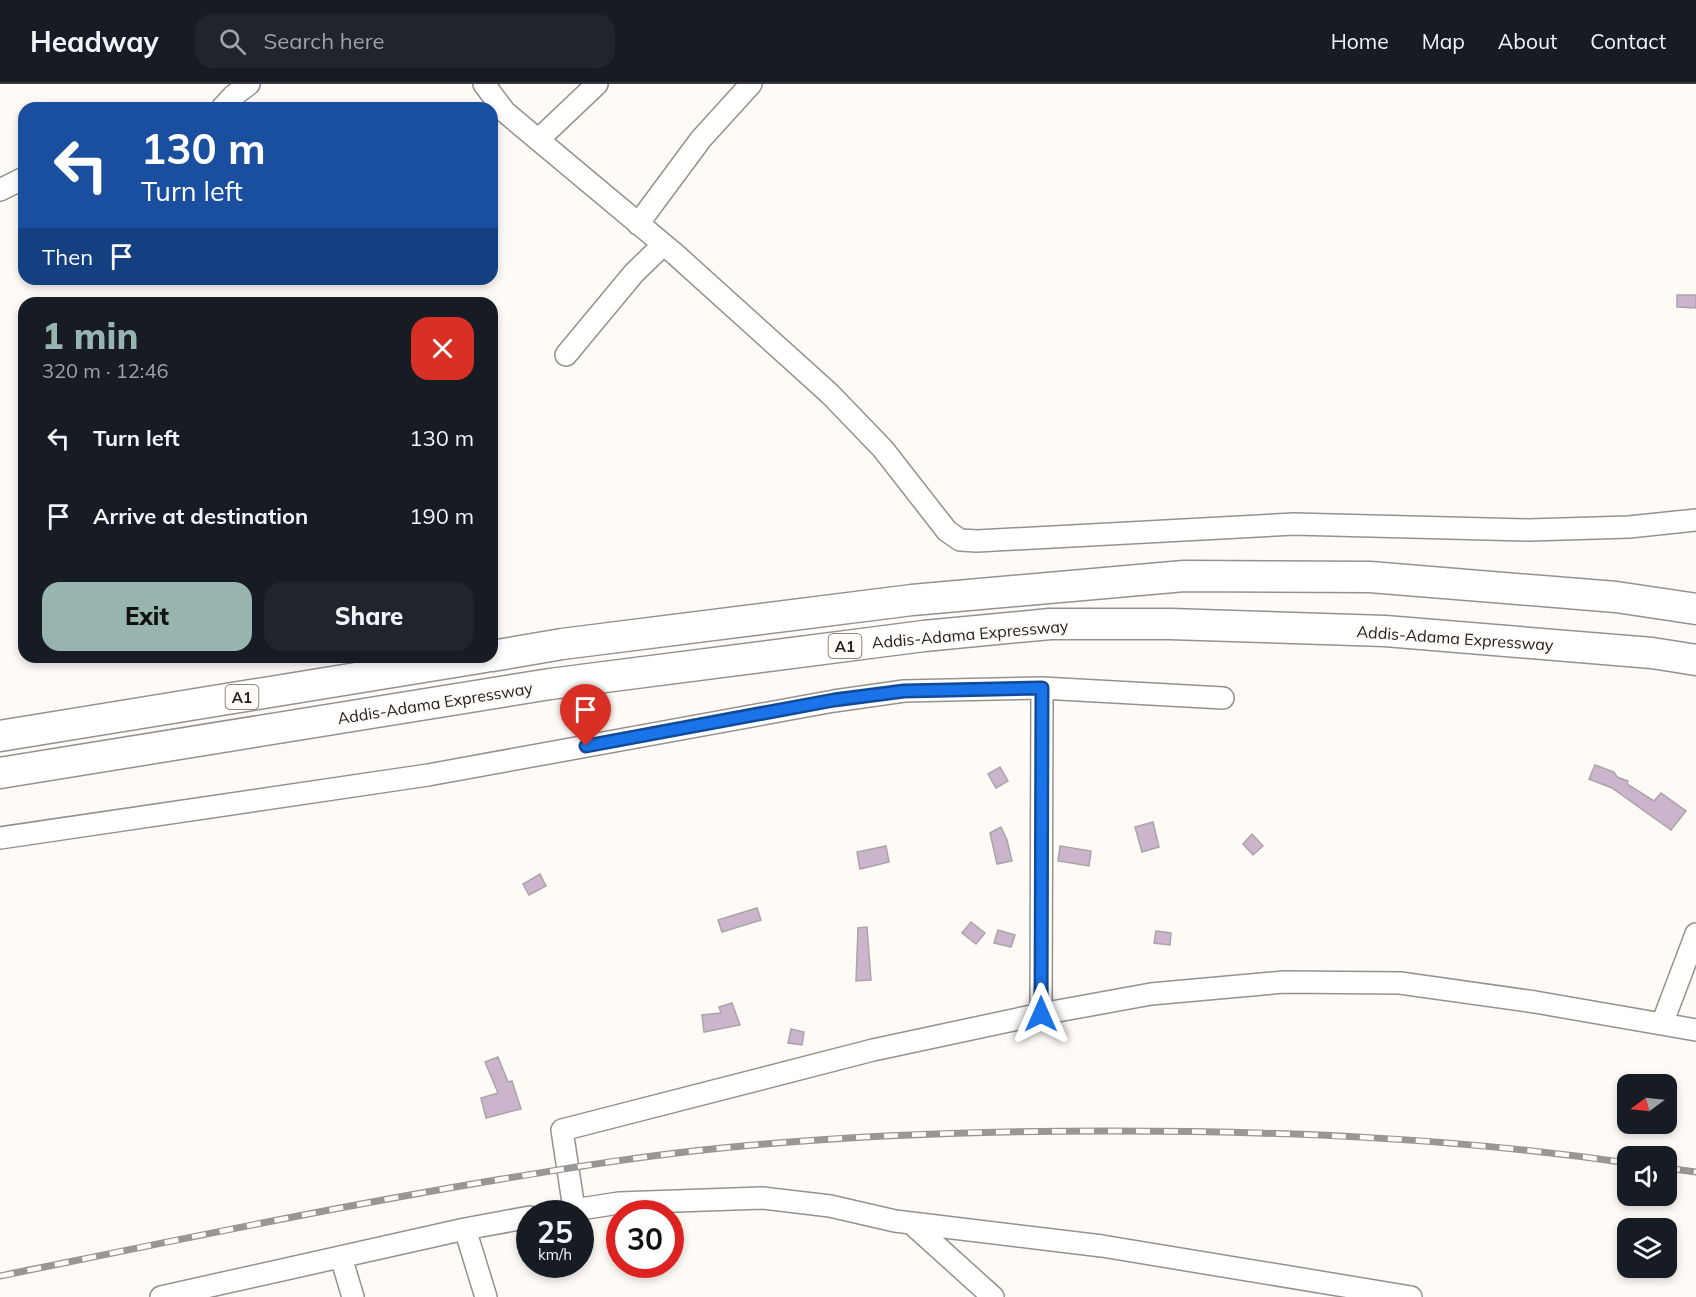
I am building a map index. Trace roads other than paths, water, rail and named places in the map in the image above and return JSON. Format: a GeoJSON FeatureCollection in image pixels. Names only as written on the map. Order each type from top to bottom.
{"type":"FeatureCollection","features":[{"type":"Feature","properties":{"kind":"highway","name":"A1"},"geometry":{"type":"LineString","coordinates":[[498,655],[562,644],[912,600],[1184,576],[1370,578],[1616,597],[1696,609]]}},
{"type":"Feature","properties":{"kind":"highway","name":"Addis-Adama Expressway"},"geometry":{"type":"LineString","coordinates":[[0,773],[550,684],[924,636],[1050,624],[1170,624],[1385,631],[1652,653],[1696,660]]}},
{"type":"Feature","properties":{"kind":"highway","name":"A1"},"geometry":{"type":"LineString","coordinates":[[0,736],[448,663]]}},
{"type":"Feature","properties":{"kind":"street"},"geometry":{"type":"LineString","coordinates":[[484,84],[506,112],[663,245],[830,394],[883,449],[947,531],[960,540],[977,541],[1294,524],[1529,530],[1629,527],[1696,520]]}},
{"type":"Feature","properties":{"kind":"street"},"geometry":{"type":"LineString","coordinates":[[538,140],[597,84]]}},
{"type":"Feature","properties":{"kind":"street"},"geometry":{"type":"LineString","coordinates":[[638,224],[701,139],[751,84]]}},
{"type":"Feature","properties":{"kind":"street"},"geometry":{"type":"LineString","coordinates":[[0,190],[18,181]]}},
{"type":"Feature","properties":{"kind":"street"},"geometry":{"type":"LineString","coordinates":[[566,355],[634,273],[663,245]]}},
{"type":"Feature","properties":{"kind":"street"},"geometry":{"type":"LineString","coordinates":[[0,838],[428,775],[834,700],[904,691],[1042,688],[1223,698]]}},
{"type":"Feature","properties":{"kind":"street"},"geometry":{"type":"LineString","coordinates":[[1041,1014],[1042,688]]}},
{"type":"Feature","properties":{"kind":"street"},"geometry":{"type":"LineString","coordinates":[[1662,1024],[1696,934]]}},
{"type":"Feature","properties":{"kind":"street"},"geometry":{"type":"LineString","coordinates":[[573,1200],[561,1130],[873,1050],[1041,1014],[1151,994],[1284,982],[1400,983],[1535,1002],[1696,1030]]}},
{"type":"Feature","properties":{"kind":"street"},"geometry":{"type":"LineString","coordinates":[[594,1206],[619,1203],[762,1198],[830,1206],[895,1221],[1102,1246],[1411,1297]]}},
{"type":"Feature","properties":{"kind":"street"},"geometry":{"type":"LineString","coordinates":[[161,1297],[197,1293],[341,1257],[516,1220]]}},
{"type":"Feature","properties":{"kind":"street"},"geometry":{"type":"LineString","coordinates":[[911,1223],[993,1297]]}},
{"type":"Feature","properties":{"kind":"street"},"geometry":{"type":"LineString","coordinates":[[465,1229],[486,1297]]}},
{"type":"Feature","properties":{"kind":"street"},"geometry":{"type":"LineString","coordinates":[[341,1257],[353,1297]]}},
{"type":"Feature","properties":{"kind":"railway"},"geometry":{"type":"LineString","coordinates":[[0,1276],[313,1213],[502,1179],[667,1154],[819,1140],[1012,1132],[1239,1132],[1499,1147],[1617,1161]]}},
{"type":"Feature","properties":{"kind":"railway"},"geometry":{"type":"LineString","coordinates":[[1677,1169],[1696,1172]]}}]}
